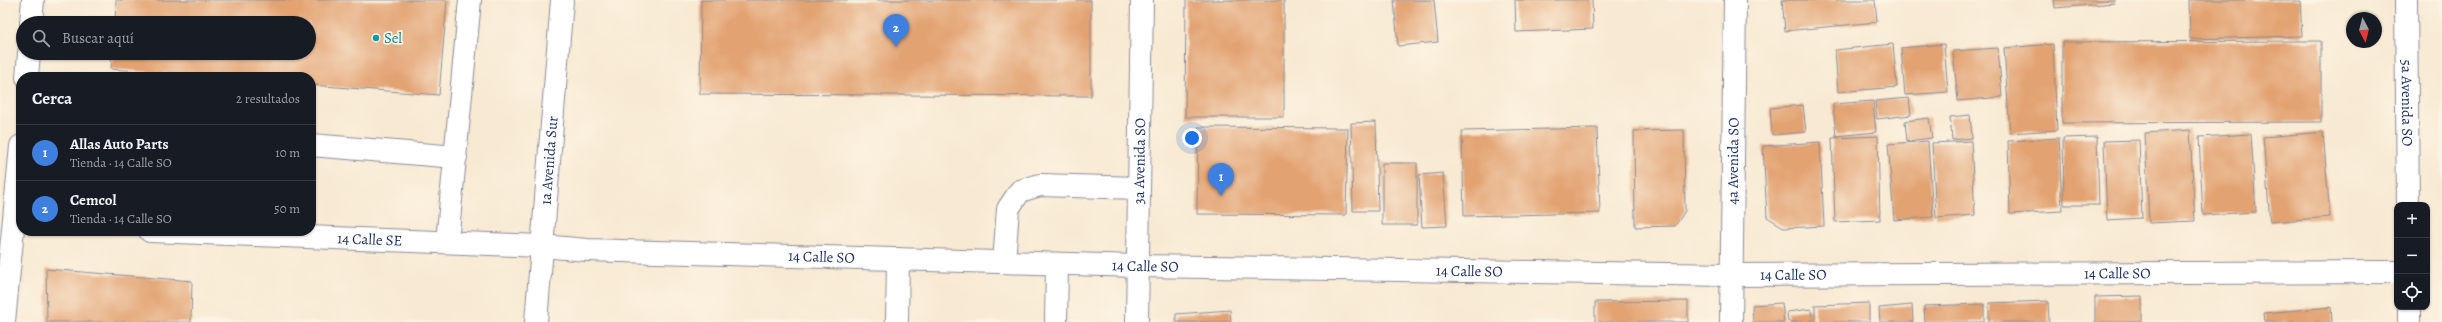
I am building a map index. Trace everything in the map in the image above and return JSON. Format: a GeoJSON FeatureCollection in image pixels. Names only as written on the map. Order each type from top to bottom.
{"type":"FeatureCollection","features":[{"type":"Feature","properties":{"kind":"street"},"geometry":{"type":"LineString","coordinates":[[32,16],[33,0]]}},
{"type":"Feature","properties":{"kind":"street"},"geometry":{"type":"LineString","coordinates":[[446,242],[456,157],[470,0]]}},
{"type":"Feature","properties":{"kind":"street","name":"1a Avenida Sur"},"geometry":{"type":"LineString","coordinates":[[536,322],[562,0]]}},
{"type":"Feature","properties":{"kind":"street","name":"3a Avenida SO"},"geometry":{"type":"LineString","coordinates":[[1137,322],[1142,0]]}},
{"type":"Feature","properties":{"kind":"street","name":"4a Avenida SO"},"geometry":{"type":"LineString","coordinates":[[1731,322],[1735,0]]}},
{"type":"Feature","properties":{"kind":"street","name":"5a Avenida SO"},"geometry":{"type":"LineString","coordinates":[[2406,0],[2408,202]]}},
{"type":"Feature","properties":{"kind":"street"},"geometry":{"type":"LineString","coordinates":[[27,72],[28,60]]}},
{"type":"Feature","properties":{"kind":"street"},"geometry":{"type":"LineString","coordinates":[[316,145],[456,157]]}},
{"type":"Feature","properties":{"kind":"street"},"geometry":{"type":"LineString","coordinates":[[1004,262],[1008,209],[1020,191],[1040,185],[1139,188]]}},
{"type":"Feature","properties":{"kind":"street"},"geometry":{"type":"LineString","coordinates":[[4,322],[16,190]]}},
{"type":"Feature","properties":{"kind":"street","name":"14 Calle SE"},"geometry":{"type":"LineString","coordinates":[[285,236],[542,246]]}},
{"type":"Feature","properties":{"kind":"street","name":"14 Calle SO"},"geometry":{"type":"LineString","coordinates":[[542,246],[595,250],[1138,266],[1731,275],[2394,272]]}},
{"type":"Feature","properties":{"kind":"street"},"geometry":{"type":"LineString","coordinates":[[897,322],[898,259]]}},
{"type":"Feature","properties":{"kind":"street"},"geometry":{"type":"LineString","coordinates":[[1056,322],[1057,264]]}},
{"type":"Feature","properties":{"kind":"street"},"geometry":{"type":"LineString","coordinates":[[2409,310],[2409,322]]}},
{"type":"Feature","properties":{"kind":"building","name":"Sel"},"geometry":{"type":"Polygon","coordinates":[[[116,0],[447,0],[439,95],[316,85],[316,72],[149,72],[111,69],[112,60],[316,60],[316,16],[115,16],[116,0]]]}},
{"type":"Feature","properties":{"kind":"building"},"geometry":{"type":"Polygon","coordinates":[[[701,0],[1091,0],[1091,96],[700,94],[701,0]]]}},
{"type":"Feature","properties":{"kind":"building"},"geometry":{"type":"Polygon","coordinates":[[[1186,0],[1284,0],[1284,117],[1185,117],[1186,0]]]}},
{"type":"Feature","properties":{"kind":"building"},"geometry":{"type":"Polygon","coordinates":[[[1394,0],[1434,0],[1438,42],[1398,46],[1394,0]]]}},
{"type":"Feature","properties":{"kind":"building"},"geometry":{"type":"Polygon","coordinates":[[[1515,0],[1592,0],[1593,29],[1516,32],[1515,0]]]}},
{"type":"Feature","properties":{"kind":"building"},"geometry":{"type":"Polygon","coordinates":[[[1782,0],[1875,0],[1877,22],[1785,31],[1782,0]]]}},
{"type":"Feature","properties":{"kind":"building"},"geometry":{"type":"Polygon","coordinates":[[[2054,0],[2114,0],[2115,3],[2055,8],[2054,0]]]}},
{"type":"Feature","properties":{"kind":"building"},"geometry":{"type":"Polygon","coordinates":[[[2189,0],[2300,0],[2302,36],[2190,39],[2189,0]]]}},
{"type":"Feature","properties":{"kind":"building"},"geometry":{"type":"Polygon","coordinates":[[[2321,41],[2321,122],[2062,123],[2062,42],[2321,41]]]}},
{"type":"Feature","properties":{"kind":"building"},"geometry":{"type":"Polygon","coordinates":[[[1893,44],[1897,87],[1838,92],[1835,50],[1893,44]]]}},
{"type":"Feature","properties":{"kind":"building"},"geometry":{"type":"Polygon","coordinates":[[[1944,44],[1948,92],[1905,95],[1901,48],[1944,44]]]}},
{"type":"Feature","properties":{"kind":"building"},"geometry":{"type":"Polygon","coordinates":[[[2053,44],[2057,130],[2010,133],[2004,48],[2053,44]]]}},
{"type":"Feature","properties":{"kind":"building"},"geometry":{"type":"Polygon","coordinates":[[[1998,48],[2002,97],[1958,101],[1953,51],[1998,48]]]}},
{"type":"Feature","properties":{"kind":"building"},"geometry":{"type":"Polygon","coordinates":[[[1909,98],[1911,115],[1877,119],[1875,101],[1909,98]]]}},
{"type":"Feature","properties":{"kind":"building"},"geometry":{"type":"Polygon","coordinates":[[[1873,101],[1876,132],[1836,136],[1833,104],[1873,101]]]}},
{"type":"Feature","properties":{"kind":"building"},"geometry":{"type":"Polygon","coordinates":[[[1803,105],[1806,132],[1772,135],[1770,108],[1803,105]]]}},
{"type":"Feature","properties":{"kind":"building"},"geometry":{"type":"Polygon","coordinates":[[[1970,115],[1972,138],[1952,140],[1950,117],[1970,115]]]}},
{"type":"Feature","properties":{"kind":"building"},"geometry":{"type":"Polygon","coordinates":[[[1929,118],[1932,138],[1907,141],[1905,121],[1929,118]]]}},
{"type":"Feature","properties":{"kind":"building"},"geometry":{"type":"Polygon","coordinates":[[[1376,122],[1378,211],[1353,211],[1351,123],[1376,122]]]}},
{"type":"Feature","properties":{"kind":"building"},"geometry":{"type":"Polygon","coordinates":[[[1198,127],[1348,128],[1346,215],[1197,214],[1198,127]]]}},
{"type":"Feature","properties":{"kind":"building"},"geometry":{"type":"Polygon","coordinates":[[[1597,128],[1600,213],[1464,216],[1462,131],[1597,128]]]}},
{"type":"Feature","properties":{"kind":"building"},"geometry":{"type":"Polygon","coordinates":[[[1684,130],[1685,211],[1675,226],[1635,227],[1634,131],[1684,130]]]}},
{"type":"Feature","properties":{"kind":"building"},"geometry":{"type":"Polygon","coordinates":[[[2190,130],[2195,221],[2149,223],[2145,133],[2190,130]]]}},
{"type":"Feature","properties":{"kind":"building"},"geometry":{"type":"Polygon","coordinates":[[[2323,132],[2330,217],[2270,222],[2263,137],[2323,132]]]}},
{"type":"Feature","properties":{"kind":"building"},"geometry":{"type":"Polygon","coordinates":[[[2251,134],[2256,212],[2203,215],[2199,137],[2251,134]]]}},
{"type":"Feature","properties":{"kind":"building"},"geometry":{"type":"Polygon","coordinates":[[[1878,136],[1880,220],[1835,222],[1832,138],[1878,136]]]}},
{"type":"Feature","properties":{"kind":"building"},"geometry":{"type":"Polygon","coordinates":[[[2097,137],[2099,205],[2064,205],[2063,138],[2097,137]]]}},
{"type":"Feature","properties":{"kind":"building"},"geometry":{"type":"Polygon","coordinates":[[[2059,138],[2062,211],[2010,214],[2008,141],[2059,138]]]}},
{"type":"Feature","properties":{"kind":"building"},"geometry":{"type":"Polygon","coordinates":[[[2139,140],[2142,218],[2107,220],[2104,141],[2139,140]]]}},
{"type":"Feature","properties":{"kind":"building"},"geometry":{"type":"Polygon","coordinates":[[[1928,141],[1933,217],[1894,220],[1888,144],[1928,141]]]}},
{"type":"Feature","properties":{"kind":"building"},"geometry":{"type":"Polygon","coordinates":[[[1971,141],[1975,215],[1936,218],[1932,143],[1971,141]]]}},
{"type":"Feature","properties":{"kind":"building"},"geometry":{"type":"Polygon","coordinates":[[[1820,142],[1824,226],[1785,228],[1767,217],[1763,146],[1820,142]]]}},
{"type":"Feature","properties":{"kind":"building"},"geometry":{"type":"Polygon","coordinates":[[[1382,163],[1417,163],[1417,225],[1382,225],[1382,163]]]}},
{"type":"Feature","properties":{"kind":"building"},"geometry":{"type":"Polygon","coordinates":[[[1443,173],[1447,226],[1422,227],[1419,175],[1443,173]]]}},
{"type":"Feature","properties":{"kind":"building"},"geometry":{"type":"Polygon","coordinates":[[[46,269],[192,281],[191,322],[47,322],[46,269]]]}},
{"type":"Feature","properties":{"kind":"building"},"geometry":{"type":"Polygon","coordinates":[[[2142,296],[2142,322],[2095,322],[2095,297],[2142,296]]]}},
{"type":"Feature","properties":{"kind":"building"},"geometry":{"type":"Polygon","coordinates":[[[1688,301],[1688,322],[1595,322],[1595,302],[1688,301]]]}},
{"type":"Feature","properties":{"kind":"building"},"geometry":{"type":"Polygon","coordinates":[[[2048,301],[2049,322],[1989,322],[1989,303],[2048,301]]]}},
{"type":"Feature","properties":{"kind":"building"},"geometry":{"type":"Polygon","coordinates":[[[1782,303],[1784,322],[1753,322],[1752,305],[1782,303]]]}},
{"type":"Feature","properties":{"kind":"building"},"geometry":{"type":"Polygon","coordinates":[[[1869,303],[1869,322],[1815,322],[1815,305],[1869,303]]]}},
{"type":"Feature","properties":{"kind":"building"},"geometry":{"type":"Polygon","coordinates":[[[1984,304],[1984,322],[1925,322],[1924,306],[1984,304]]]}},
{"type":"Feature","properties":{"kind":"building"},"geometry":{"type":"Polygon","coordinates":[[[1912,305],[1913,322],[1880,322],[1879,308],[1912,305]]]}},
{"type":"Feature","properties":{"kind":"building"},"geometry":{"type":"Polygon","coordinates":[[[2331,307],[2332,322],[2265,322],[2264,313],[2331,307]]]}},
{"type":"Feature","properties":{"kind":"building"},"geometry":{"type":"Polygon","coordinates":[[[1811,309],[1812,322],[1788,322],[1787,312],[1811,309]]]}},
{"type":"Feature","properties":{"kind":"building"},"geometry":{"type":"Polygon","coordinates":[[[1230,310],[1231,322],[1176,322],[1176,314],[1230,310]]]}},
{"type":"Feature","properties":{"kind":"place","name":"Sel"},"geometry":{"type":"Point","coordinates":[376,38]}},
{"type":"Feature","properties":{"kind":"place","name":"Cemcol"},"geometry":{"type":"Point","coordinates":[896,47]}},
{"type":"Feature","properties":{"kind":"place","name":"Allas Auto Parts"},"geometry":{"type":"Point","coordinates":[1221,196]}}]}
